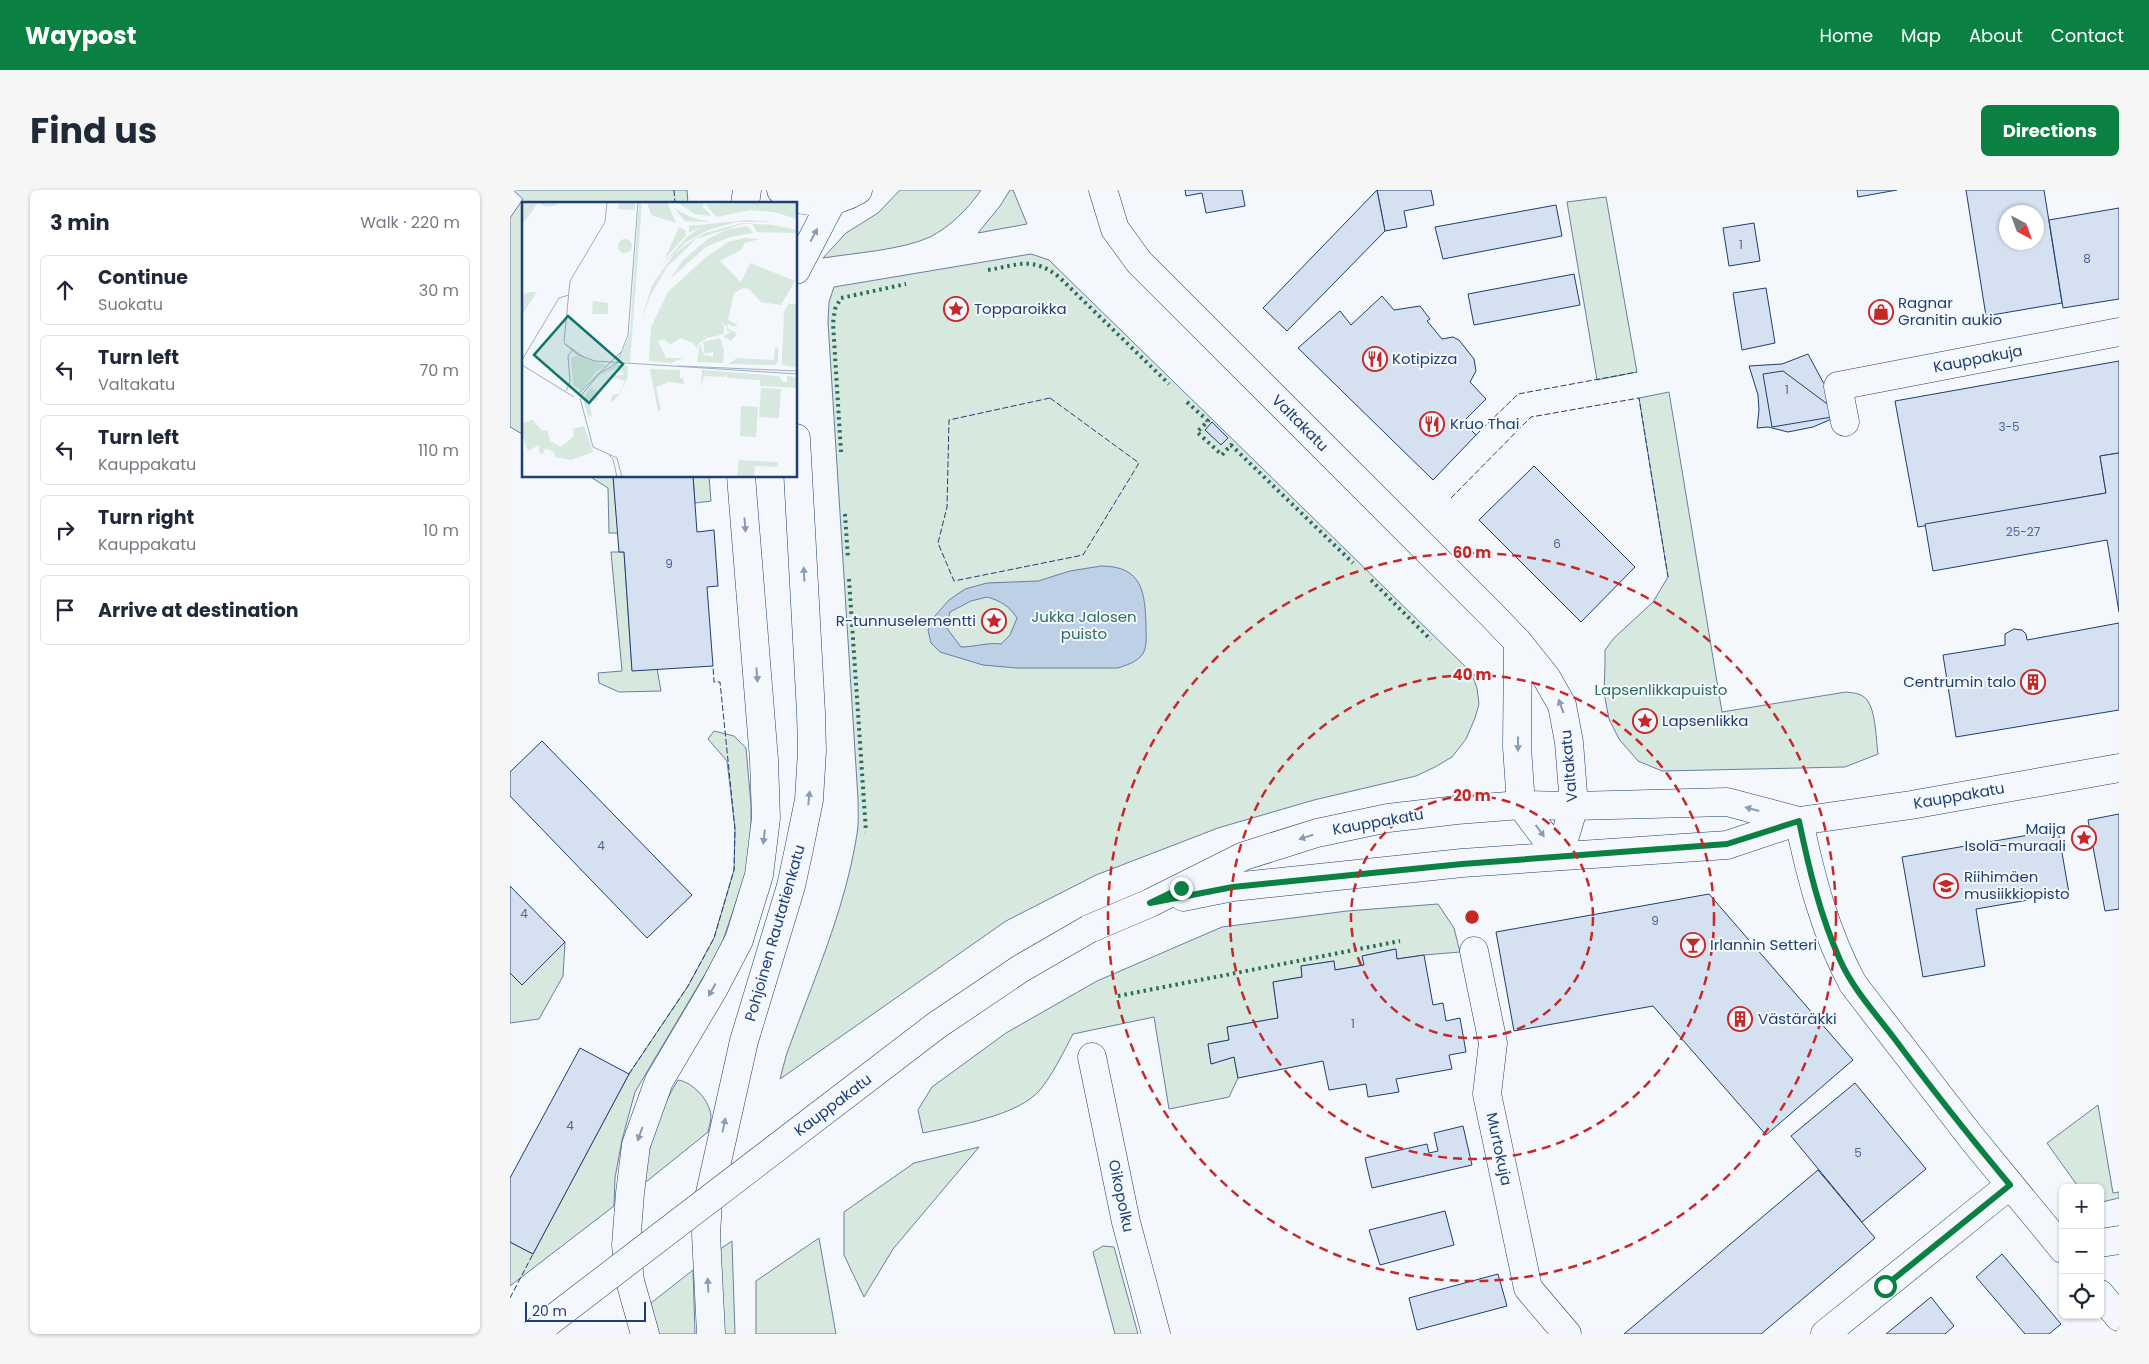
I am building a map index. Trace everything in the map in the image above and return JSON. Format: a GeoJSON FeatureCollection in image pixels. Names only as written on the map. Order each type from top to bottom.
{"type":"FeatureCollection","features":[{"type":"Feature","properties":{"kind":"street"},"geometry":{"type":"LineString","coordinates":[[781,190],[808,201],[832,201],[858,190]]}},
{"type":"Feature","properties":{"kind":"street","name":"Valtakatu"},"geometry":{"type":"LineString","coordinates":[[1102,190],[1115,228],[1139,262],[1518,642],[1546,677],[1562,705],[1569,742],[1574,806],[1558,856]]}},
{"type":"Feature","properties":{"kind":"street"},"geometry":{"type":"LineString","coordinates":[[798,266],[832,201]]}},
{"type":"Feature","properties":{"kind":"street","name":"Kauppakuja"},"geometry":{"type":"LineString","coordinates":[[1845,422],[1838,386],[2119,332]]}},
{"type":"Feature","properties":{"kind":"street","name":"Pohjoinen Rautatienkatu"},"geometry":{"type":"LineString","coordinates":[[711,1334],[706,1234],[708,1202],[744,1040],[791,886],[809,800],[812,751],[811,713],[798,475]]}},
{"type":"Feature","properties":{"kind":"street"},"geometry":{"type":"LineString","coordinates":[[644,1334],[630,1281],[626,1245],[636,1145],[659,1081],[714,988],[739,940],[759,875],[766,818],[764,760],[741,478]]}},
{"type":"Feature","properties":{"kind":"street"},"geometry":{"type":"LineString","coordinates":[[1518,642],[1518,747],[1521,805],[1558,856]]}},
{"type":"Feature","properties":{"kind":"street","name":"Kauppakatu"},"geometry":{"type":"LineString","coordinates":[[1150,903],[1233,887],[1453,864],[1727,844],[1799,821],[1911,805],[2119,768]]}},
{"type":"Feature","properties":{"kind":"street","name":"Kauppakatu"},"geometry":{"type":"LineString","coordinates":[[533,1334],[937,1025],[1020,969],[1089,929],[1150,903],[1244,856],[1317,833],[1388,818],[1521,805],[1574,806],[1727,802],[1799,821]]}},
{"type":"Feature","properties":{"kind":"street"},"geometry":{"type":"LineString","coordinates":[[1799,821],[1810,873],[1825,922],[1840,961],[1853,984],[1905,1054],[2059,1244]]}},
{"type":"Feature","properties":{"kind":"street","name":"Murtokuja"},"geometry":{"type":"LineString","coordinates":[[1474,951],[1493,1043],[1487,1094],[1528,1288],[1567,1334]]}},
{"type":"Feature","properties":{"kind":"street","name":"Oikopolku"},"geometry":{"type":"LineString","coordinates":[[1092,1057],[1126,1222],[1156,1334]]}},
{"type":"Feature","properties":{"kind":"street"},"geometry":{"type":"LineString","coordinates":[[1825,1334],[2010,1185]]}},
{"type":"Feature","properties":{"kind":"street"},"geometry":{"type":"LineString","coordinates":[[2104,1242],[2119,1240]]}},
{"type":"Feature","properties":{"kind":"street"},"geometry":{"type":"LineString","coordinates":[[2104,1299],[2119,1317]]}},
{"type":"Feature","properties":{"kind":"green space"},"geometry":{"type":"Polygon","coordinates":[[[513,190],[687,190],[688,202],[522,202],[522,434],[510,427],[510,218],[523,199],[513,190]]]}},
{"type":"Feature","properties":{"kind":"green space"},"geometry":{"type":"Polygon","coordinates":[[[900,190],[981,190],[971,204],[945,228],[930,237],[892,248],[823,258],[846,233],[878,213],[900,190]]]}},
{"type":"Feature","properties":{"kind":"green space"},"geometry":{"type":"Polygon","coordinates":[[[1010,190],[1013,190],[1027,224],[978,233],[1000,206],[1010,190]]]}},
{"type":"Feature","properties":{"kind":"green space"},"geometry":{"type":"Polygon","coordinates":[[[1606,197],[1637,372],[1597,380],[1567,202],[1606,197]]]}},
{"type":"Feature","properties":{"kind":"green space","name":"Jukka Jalosen puisto"},"geometry":{"type":"Polygon","coordinates":[[[1031,254],[1049,260],[1471,672],[1477,688],[1479,704],[1475,718],[1466,739],[1452,757],[1416,776],[1314,800],[1218,828],[1096,875],[1006,921],[780,1079],[786,1056],[836,919],[852,863],[858,826],[858,799],[828,322],[829,302],[834,287],[1031,254]]]}},
{"type":"Feature","properties":{"kind":"green space","name":"Lapsenlikkapuisto"},"geometry":{"type":"Polygon","coordinates":[[[1669,392],[1722,712],[1846,692],[1857,694],[1863,696],[1870,705],[1875,726],[1878,754],[1845,767],[1662,771],[1638,761],[1619,739],[1609,719],[1604,693],[1605,650],[1614,638],[1653,602],[1668,577],[1639,398],[1669,392]]]}},
{"type":"Feature","properties":{"kind":"green space"},"geometry":{"type":"Polygon","coordinates":[[[592,478],[613,478],[618,533],[609,533],[608,488],[592,478]]]}},
{"type":"Feature","properties":{"kind":"green space"},"geometry":{"type":"Polygon","coordinates":[[[693,478],[709,478],[711,501],[695,503],[693,478]]]}},
{"type":"Feature","properties":{"kind":"green space"},"geometry":{"type":"Polygon","coordinates":[[[611,552],[624,552],[632,670],[657,669],[661,691],[619,692],[599,683],[598,673],[622,671],[611,552]]]}},
{"type":"Feature","properties":{"kind":"green space"},"geometry":{"type":"Polygon","coordinates":[[[714,731],[734,736],[746,748],[751,805],[751,840],[745,876],[720,949],[635,1092],[622,1140],[615,1178],[614,1206],[510,1286],[510,1242],[533,1254],[629,1074],[688,986],[714,938],[734,870],[735,829],[727,761],[708,739],[714,731]]]}},
{"type":"Feature","properties":{"kind":"green space"},"geometry":{"type":"Polygon","coordinates":[[[1438,904],[1454,928],[1460,952],[1397,959],[1395,949],[1363,956],[1364,965],[1335,970],[1334,961],[1301,966],[1302,977],[1273,982],[1278,1018],[1227,1027],[1229,1040],[1208,1044],[1211,1064],[1234,1057],[1238,1078],[1229,1097],[1169,1109],[1154,1017],[1073,1034],[1049,1077],[1040,1090],[1030,1099],[1017,1107],[985,1119],[923,1133],[918,1110],[932,1087],[1006,1033],[1097,981],[1222,927],[1347,911],[1438,904]]]}},
{"type":"Feature","properties":{"kind":"green space"},"geometry":{"type":"Polygon","coordinates":[[[565,942],[563,976],[539,1019],[510,1023],[510,973],[522,985],[565,942]]]}},
{"type":"Feature","properties":{"kind":"green space"},"geometry":{"type":"Polygon","coordinates":[[[678,1080],[695,1088],[708,1104],[711,1116],[708,1132],[641,1186],[651,1144],[660,1117],[678,1080]]]}},
{"type":"Feature","properties":{"kind":"green space"},"geometry":{"type":"Polygon","coordinates":[[[2098,1105],[2113,1193],[2119,1192],[2119,1198],[2104,1202],[2104,1184],[2076,1184],[2047,1143],[2098,1105]]]}},
{"type":"Feature","properties":{"kind":"green space"},"geometry":{"type":"Polygon","coordinates":[[[979,1147],[893,1249],[864,1297],[844,1255],[844,1212],[914,1163],[979,1147]]]}},
{"type":"Feature","properties":{"kind":"green space"},"geometry":{"type":"Polygon","coordinates":[[[819,1238],[836,1334],[756,1334],[756,1281],[819,1238]]]}},
{"type":"Feature","properties":{"kind":"green space"},"geometry":{"type":"Polygon","coordinates":[[[732,1241],[735,1334],[723,1334],[720,1249],[732,1241]]]}},
{"type":"Feature","properties":{"kind":"green space"},"geometry":{"type":"Polygon","coordinates":[[[1103,1246],[1114,1247],[1138,1334],[1115,1334],[1093,1252],[1103,1246]]]}},
{"type":"Feature","properties":{"kind":"green space"},"geometry":{"type":"Polygon","coordinates":[[[693,1270],[695,1334],[657,1334],[651,1303],[693,1270]]]}},
{"type":"Feature","properties":{"kind":"water"},"geometry":{"type":"Polygon","coordinates":[[[1101,566],[1115,567],[1126,571],[1139,584],[1146,614],[1146,642],[1145,650],[1136,660],[1118,668],[1017,668],[983,665],[940,652],[931,643],[928,630],[934,617],[949,600],[965,589],[987,583],[1038,581],[1070,571],[1101,566]],[[987,597],[971,601],[950,612],[946,627],[961,647],[1001,644],[1010,635],[1017,618],[1001,602],[987,597]]]}},
{"type":"Feature","properties":{"kind":"building"},"geometry":{"type":"Polygon","coordinates":[[[1185,190],[1242,190],[1245,206],[1206,213],[1202,193],[1186,196],[1185,190]]]}},
{"type":"Feature","properties":{"kind":"building"},"geometry":{"type":"Polygon","coordinates":[[[1377,190],[1431,190],[1434,205],[1404,211],[1407,227],[1385,231],[1377,190]]]}},
{"type":"Feature","properties":{"kind":"building"},"geometry":{"type":"Polygon","coordinates":[[[1377,190],[1385,231],[1287,331],[1263,308],[1377,190]]]}},
{"type":"Feature","properties":{"kind":"building"},"geometry":{"type":"Polygon","coordinates":[[[1857,190],[1897,190],[1858,197],[1857,190]]]}},
{"type":"Feature","properties":{"kind":"building"},"geometry":{"type":"Polygon","coordinates":[[[1966,190],[2044,190],[2062,303],[1986,316],[1966,190]]]}},
{"type":"Feature","properties":{"kind":"building"},"geometry":{"type":"Polygon","coordinates":[[[1556,205],[1562,236],[1443,259],[1435,227],[1556,205]]]}},
{"type":"Feature","properties":{"kind":"building"},"geometry":{"type":"Polygon","coordinates":[[[2119,208],[2119,299],[2063,308],[2049,220],[2119,208]]]}},
{"type":"Feature","properties":{"kind":"building"},"geometry":{"type":"Polygon","coordinates":[[[1754,223],[1760,261],[1729,266],[1723,228],[1754,223]]]}},
{"type":"Feature","properties":{"kind":"building"},"geometry":{"type":"Polygon","coordinates":[[[1574,274],[1580,305],[1474,325],[1468,294],[1574,274]]]}},
{"type":"Feature","properties":{"kind":"building"},"geometry":{"type":"Polygon","coordinates":[[[1766,288],[1775,343],[1742,350],[1733,293],[1766,288]]]}},
{"type":"Feature","properties":{"kind":"building"},"geometry":{"type":"Polygon","coordinates":[[[1382,296],[1394,310],[1420,306],[1430,319],[1427,321],[1442,339],[1453,337],[1459,340],[1474,359],[1476,371],[1470,382],[1486,399],[1463,422],[1476,435],[1433,480],[1298,348],[1340,311],[1351,325],[1382,296]]]}},
{"type":"Feature","properties":{"kind":"building"},"geometry":{"type":"Polygon","coordinates":[[[1808,354],[1823,382],[1837,398],[1841,415],[1813,427],[1788,432],[1768,427],[1757,428],[1758,395],[1749,366],[1782,364],[1808,354]]]}},
{"type":"Feature","properties":{"kind":"building"},"geometry":{"type":"Polygon","coordinates":[[[2119,361],[2119,453],[2100,456],[2106,493],[1918,527],[1895,401],[2119,361]]]}},
{"type":"Feature","properties":{"kind":"building"},"geometry":{"type":"Polygon","coordinates":[[[1783,371],[1830,406],[1832,417],[1772,427],[1763,374],[1783,371]]]}},
{"type":"Feature","properties":{"kind":"building"},"geometry":{"type":"Polygon","coordinates":[[[1212,422],[1228,438],[1221,445],[1205,430],[1212,422]]]}},
{"type":"Feature","properties":{"kind":"building"},"geometry":{"type":"Polygon","coordinates":[[[2119,453],[2119,612],[2107,540],[1933,571],[1925,524],[2106,493],[2100,456],[2119,453]]]}},
{"type":"Feature","properties":{"kind":"building"},"geometry":{"type":"Polygon","coordinates":[[[1534,466],[1635,567],[1581,622],[1479,520],[1534,466]]]}},
{"type":"Feature","properties":{"kind":"building"},"geometry":{"type":"Polygon","coordinates":[[[613,478],[693,478],[697,532],[714,530],[718,586],[707,587],[713,666],[632,671],[624,552],[619,552],[613,478]]]}},
{"type":"Feature","properties":{"kind":"building","name":"Centrumin talo"},"geometry":{"type":"Polygon","coordinates":[[[2119,623],[2119,710],[1956,737],[1943,655],[2005,645],[2005,634],[2014,629],[2022,630],[2026,634],[2027,640],[2119,623]]]}},
{"type":"Feature","properties":{"kind":"building"},"geometry":{"type":"Polygon","coordinates":[[[542,741],[692,895],[647,938],[510,796],[510,772],[542,741]]]}},
{"type":"Feature","properties":{"kind":"building"},"geometry":{"type":"Polygon","coordinates":[[[2119,814],[2119,909],[2105,911],[2088,820],[2119,814]]]}},
{"type":"Feature","properties":{"kind":"building"},"geometry":{"type":"Polygon","coordinates":[[[2058,830],[2069,893],[1976,909],[1985,966],[1923,977],[1902,857],[2058,830]]]}},
{"type":"Feature","properties":{"kind":"building"},"geometry":{"type":"Polygon","coordinates":[[[510,886],[565,942],[522,985],[510,973],[510,886]]]}},
{"type":"Feature","properties":{"kind":"building","name":"Västäräkki"},"geometry":{"type":"Polygon","coordinates":[[[1709,894],[1853,1060],[1766,1135],[1653,1006],[1514,1031],[1496,932],[1709,894]]]}},
{"type":"Feature","properties":{"kind":"building"},"geometry":{"type":"Polygon","coordinates":[[[1396,949],[1397,959],[1424,955],[1433,1005],[1443,1003],[1446,1021],[1460,1018],[1466,1052],[1449,1055],[1452,1069],[1396,1079],[1399,1092],[1368,1097],[1366,1084],[1329,1090],[1323,1061],[1238,1078],[1234,1057],[1211,1064],[1208,1044],[1229,1040],[1227,1027],[1278,1018],[1273,982],[1302,977],[1301,966],[1334,961],[1335,970],[1364,965],[1362,956],[1396,949]]]}},
{"type":"Feature","properties":{"kind":"building"},"geometry":{"type":"Polygon","coordinates":[[[580,1048],[629,1074],[533,1254],[510,1242],[510,1178],[580,1048]]]}},
{"type":"Feature","properties":{"kind":"building"},"geometry":{"type":"Polygon","coordinates":[[[1855,1083],[1926,1169],[1862,1222],[1791,1136],[1855,1083]]]}},
{"type":"Feature","properties":{"kind":"building"},"geometry":{"type":"Polygon","coordinates":[[[1463,1126],[1472,1165],[1372,1188],[1365,1158],[1427,1144],[1429,1153],[1438,1151],[1434,1133],[1463,1126]]]}},
{"type":"Feature","properties":{"kind":"building"},"geometry":{"type":"Polygon","coordinates":[[[1818,1170],[1875,1238],[1761,1334],[1624,1334],[1818,1170]]]}},
{"type":"Feature","properties":{"kind":"building"},"geometry":{"type":"Polygon","coordinates":[[[1445,1211],[1454,1245],[1380,1265],[1369,1230],[1445,1211]]]}},
{"type":"Feature","properties":{"kind":"building"},"geometry":{"type":"Polygon","coordinates":[[[2002,1254],[2061,1324],[2049,1334],[2025,1334],[1976,1277],[2002,1254]]]}},
{"type":"Feature","properties":{"kind":"building"},"geometry":{"type":"Polygon","coordinates":[[[1498,1274],[1507,1306],[1417,1330],[1409,1298],[1498,1274]]]}},
{"type":"Feature","properties":{"kind":"building"},"geometry":{"type":"Polygon","coordinates":[[[1931,1297],[1954,1326],[1945,1334],[1886,1334],[1931,1297]]]}},
{"type":"Feature","properties":{"kind":"hedge"},"geometry":{"type":"LineString","coordinates":[[988,270],[1017,264],[1033,264],[1049,270],[1059,277],[1169,384]]}},
{"type":"Feature","properties":{"kind":"hedge"},"geometry":{"type":"LineString","coordinates":[[841,452],[833,323],[835,309],[841,298],[906,284]]}},
{"type":"Feature","properties":{"kind":"hedge"},"geometry":{"type":"LineString","coordinates":[[1187,402],[1208,421],[1197,432],[1222,455],[1231,445],[1353,563]]}},
{"type":"Feature","properties":{"kind":"hedge"},"geometry":{"type":"LineString","coordinates":[[845,514],[848,559]]}},
{"type":"Feature","properties":{"kind":"hedge"},"geometry":{"type":"LineString","coordinates":[[849,579],[866,832]]}},
{"type":"Feature","properties":{"kind":"hedge"},"geometry":{"type":"LineString","coordinates":[[1371,580],[1431,640]]}},
{"type":"Feature","properties":{"kind":"hedge"},"geometry":{"type":"LineString","coordinates":[[1118,996],[1400,941]]}},
{"type":"Feature","properties":{"kind":"fence"},"geometry":{"type":"LineString","coordinates":[[674,190],[675,202]]}},
{"type":"Feature","properties":{"kind":"fence"},"geometry":{"type":"LineString","coordinates":[[1476,435],[1518,394],[1637,372]]}},
{"type":"Feature","properties":{"kind":"fence"},"geometry":{"type":"LineString","coordinates":[[1050,398],[1139,463],[1083,555],[954,581],[938,543],[947,507],[949,420],[1050,398]]}},
{"type":"Feature","properties":{"kind":"fence"},"geometry":{"type":"LineString","coordinates":[[1451,498],[1531,417],[1639,398],[1668,577]]}},
{"type":"Feature","properties":{"kind":"fence"},"geometry":{"type":"LineString","coordinates":[[629,1074],[688,986],[714,938],[734,870],[735,829],[720,682],[714,682],[713,666]]}},
{"type":"Feature","properties":{"kind":"fence"},"geometry":{"type":"LineString","coordinates":[[510,1298],[533,1254]]}},
{"type":"Feature","properties":{"kind":"place","name":"Topparoikka"},"geometry":{"type":"Point","coordinates":[956,309]}},
{"type":"Feature","properties":{"kind":"place","name":"Ragnar Granitin aukio"},"geometry":{"type":"Point","coordinates":[1881,312]}},
{"type":"Feature","properties":{"kind":"place","name":"Kotipizza"},"geometry":{"type":"Point","coordinates":[1375,359]}},
{"type":"Feature","properties":{"kind":"place","name":"Kruo Thai"},"geometry":{"type":"Point","coordinates":[1432,424]}},
{"type":"Feature","properties":{"kind":"place","name":"R-tunnuselementti"},"geometry":{"type":"Point","coordinates":[994,621]}},
{"type":"Feature","properties":{"kind":"place","name":"Centrumin talo"},"geometry":{"type":"Point","coordinates":[2033,682]}},
{"type":"Feature","properties":{"kind":"place","name":"Lapsenlikka"},"geometry":{"type":"Point","coordinates":[1645,721]}},
{"type":"Feature","properties":{"kind":"place","name":"Maija Isola-muraali"},"geometry":{"type":"Point","coordinates":[2084,838]}},
{"type":"Feature","properties":{"kind":"place","name":"Riihimäen musiikkiopisto"},"geometry":{"type":"Point","coordinates":[1946,886]}},
{"type":"Feature","properties":{"kind":"place","name":"Irlannin Setteri"},"geometry":{"type":"Point","coordinates":[1693,945]}},
{"type":"Feature","properties":{"kind":"place","name":"Västäräkki"},"geometry":{"type":"Point","coordinates":[1740,1019]}},
{"type":"Feature","properties":{"kind":"route"},"geometry":{"type":"LineString","coordinates":[[1181,888],[1150,903],[1233,887],[1462,864],[1727,844],[1799,821],[1810,873],[1825,922],[1840,961],[1853,984],[1905,1054],[2010,1185],[1885,1286]]}}]}
